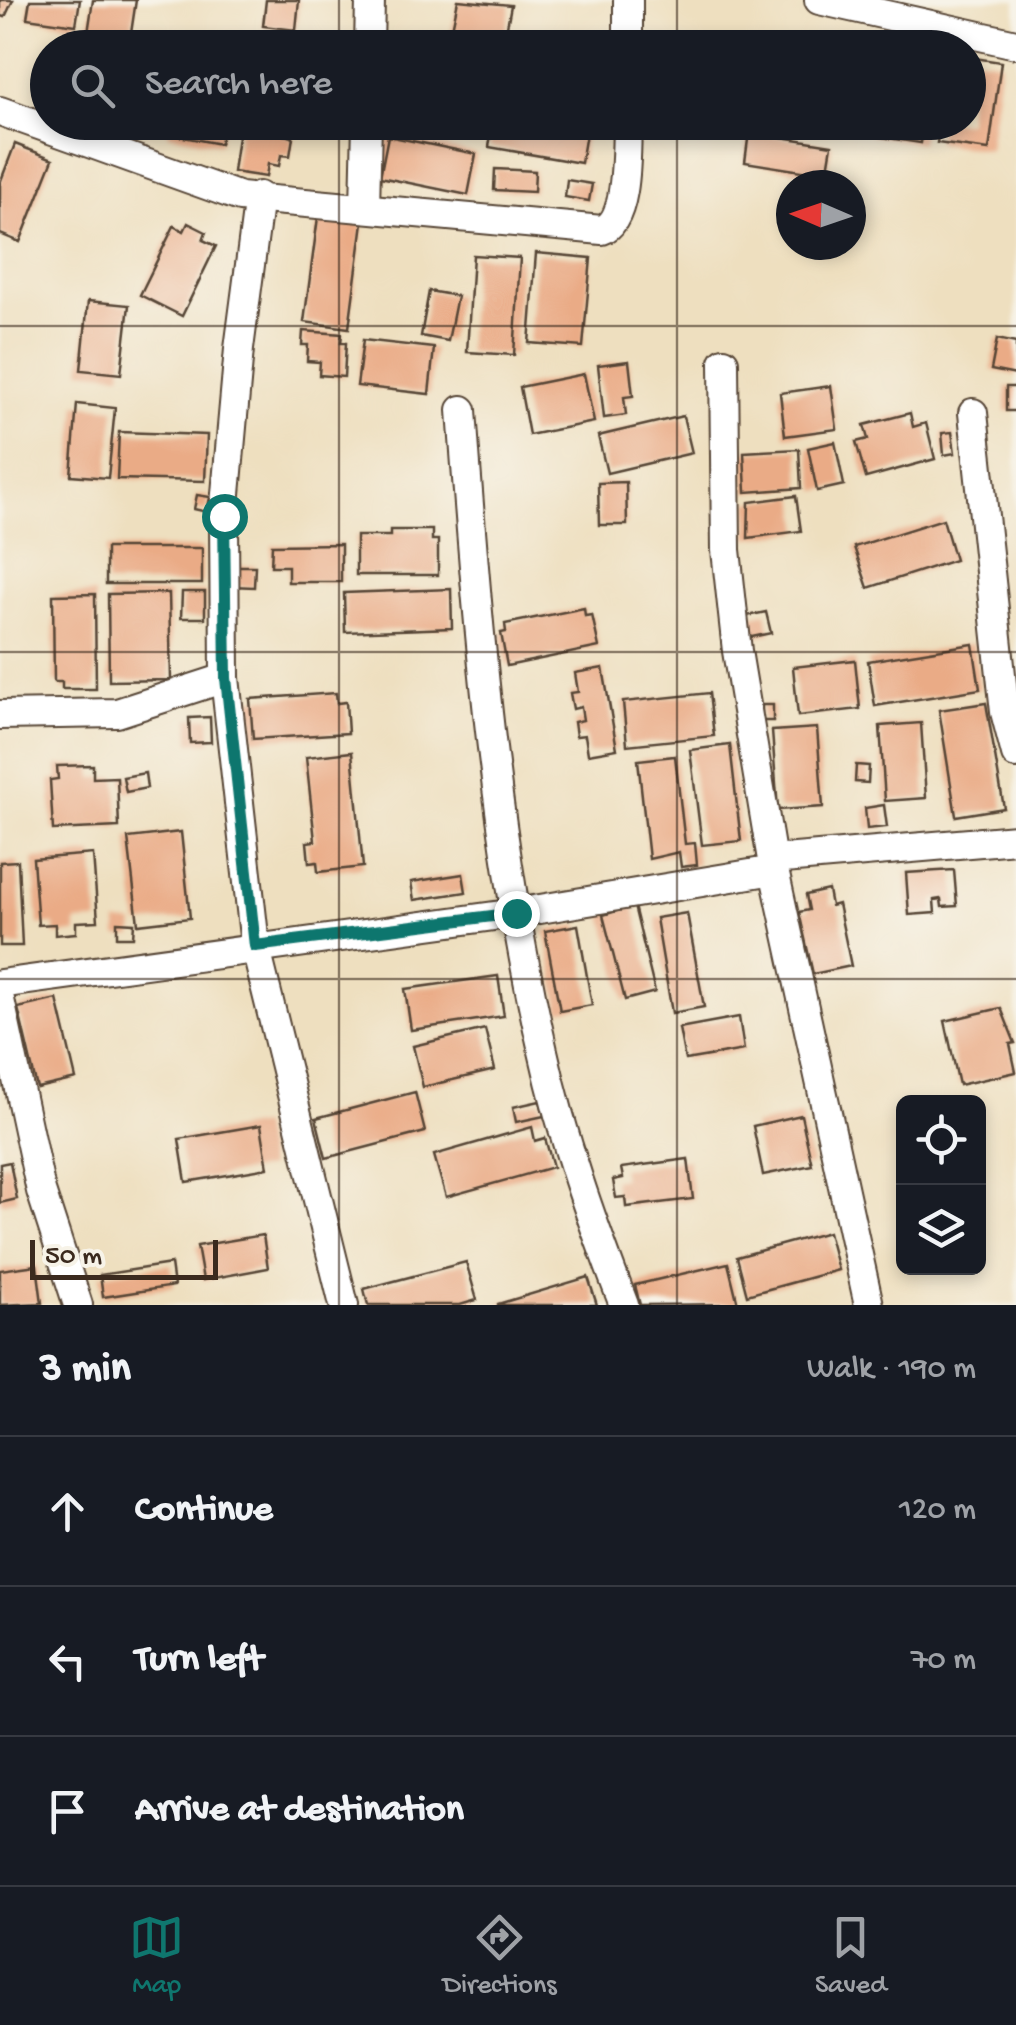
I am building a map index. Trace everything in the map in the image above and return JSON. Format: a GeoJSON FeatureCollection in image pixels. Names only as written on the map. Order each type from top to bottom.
{"type":"FeatureCollection","features":[{"type":"Feature","properties":{"kind":"street"},"geometry":{"type":"LineString","coordinates":[[369,30],[370,0]]}},
{"type":"Feature","properties":{"kind":"street"},"geometry":{"type":"LineString","coordinates":[[628,0],[628,30]]}},
{"type":"Feature","properties":{"kind":"street"},"geometry":{"type":"LineString","coordinates":[[819,0],[953,30]]}},
{"type":"Feature","properties":{"kind":"street"},"geometry":{"type":"LineString","coordinates":[[986,37],[1016,44]]}},
{"type":"Feature","properties":{"kind":"street"},"geometry":{"type":"LineString","coordinates":[[0,111],[30,122]]}},
{"type":"Feature","properties":{"kind":"street"},"geometry":{"type":"LineString","coordinates":[[81,140],[240,197],[496,222],[609,228],[626,177],[627,140]]}},
{"type":"Feature","properties":{"kind":"street"},"geometry":{"type":"LineString","coordinates":[[365,208],[367,140]]}},
{"type":"Feature","properties":{"kind":"street"},"geometry":{"type":"LineString","coordinates":[[259,196],[239,350],[224,516],[226,678],[255,946],[344,1305]]}},
{"type":"Feature","properties":{"kind":"street"},"geometry":{"type":"LineString","coordinates":[[724,362],[726,550],[736,651],[773,864],[868,1305]]}},
{"type":"Feature","properties":{"kind":"street"},"geometry":{"type":"LineString","coordinates":[[462,410],[477,622],[516,913],[543,1053],[582,1194],[624,1305]]}},
{"type":"Feature","properties":{"kind":"street"},"geometry":{"type":"LineString","coordinates":[[973,413],[1005,712],[1016,754]]}},
{"type":"Feature","properties":{"kind":"street"},"geometry":{"type":"LineString","coordinates":[[0,715],[117,713],[226,678]]}},
{"type":"Feature","properties":{"kind":"street"},"geometry":{"type":"LineString","coordinates":[[0,984],[516,913],[773,864],[1016,839]]}},
{"type":"Feature","properties":{"kind":"street"},"geometry":{"type":"LineString","coordinates":[[0,1000],[41,1191],[78,1305]]}},
{"type":"Feature","properties":{"kind":"building"},"geometry":{"type":"Polygon","coordinates":[[[0,0],[13,0],[5,17],[0,16],[0,0]]]}},
{"type":"Feature","properties":{"kind":"building"},"geometry":{"type":"Polygon","coordinates":[[[30,0],[80,0],[76,25],[27,18],[30,0]]]}},
{"type":"Feature","properties":{"kind":"building"},"geometry":{"type":"Polygon","coordinates":[[[93,0],[136,0],[132,30],[88,30],[93,0]]]}},
{"type":"Feature","properties":{"kind":"building"},"geometry":{"type":"Polygon","coordinates":[[[266,0],[299,0],[296,30],[263,26],[266,0]]]}},
{"type":"Feature","properties":{"kind":"building"},"geometry":{"type":"Polygon","coordinates":[[[458,0],[511,5],[506,30],[452,30],[458,0]]]}},
{"type":"Feature","properties":{"kind":"building"},"geometry":{"type":"Polygon","coordinates":[[[986,60],[1001,62],[989,150],[937,143],[986,140],[986,60]]]}},
{"type":"Feature","properties":{"kind":"building"},"geometry":{"type":"Polygon","coordinates":[[[237,140],[293,140],[290,156],[281,155],[279,166],[268,164],[266,177],[233,172],[237,140]]]}},
{"type":"Feature","properties":{"kind":"building"},"geometry":{"type":"Polygon","coordinates":[[[387,140],[408,140],[476,154],[468,195],[380,177],[387,140]]]}},
{"type":"Feature","properties":{"kind":"building"},"geometry":{"type":"Polygon","coordinates":[[[490,140],[585,140],[581,163],[489,147],[490,140]]]}},
{"type":"Feature","properties":{"kind":"building"},"geometry":{"type":"Polygon","coordinates":[[[748,140],[800,140],[832,145],[828,170],[795,170],[745,162],[748,140]]]}},
{"type":"Feature","properties":{"kind":"building"},"geometry":{"type":"Polygon","coordinates":[[[15,144],[53,159],[20,242],[0,234],[0,183],[15,144]]]}},
{"type":"Feature","properties":{"kind":"building"},"geometry":{"type":"Polygon","coordinates":[[[495,169],[535,171],[534,192],[494,190],[495,169]]]}},
{"type":"Feature","properties":{"kind":"building"},"geometry":{"type":"Polygon","coordinates":[[[567,180],[592,184],[589,201],[565,197],[567,180]]]}},
{"type":"Feature","properties":{"kind":"building"},"geometry":{"type":"Polygon","coordinates":[[[318,217],[363,222],[349,328],[304,322],[318,217]]]}},
{"type":"Feature","properties":{"kind":"building"},"geometry":{"type":"Polygon","coordinates":[[[188,223],[206,232],[203,240],[216,246],[182,316],[140,295],[174,226],[184,231],[188,223]]]}},
{"type":"Feature","properties":{"kind":"building"},"geometry":{"type":"Polygon","coordinates":[[[536,253],[591,258],[583,347],[529,343],[536,253]]]}},
{"type":"Feature","properties":{"kind":"building"},"geometry":{"type":"Polygon","coordinates":[[[473,255],[520,258],[514,355],[467,352],[473,255]]]}},
{"type":"Feature","properties":{"kind":"building"},"geometry":{"type":"Polygon","coordinates":[[[429,291],[457,296],[448,341],[421,336],[429,291]]]}},
{"type":"Feature","properties":{"kind":"building"},"geometry":{"type":"Polygon","coordinates":[[[88,301],[129,305],[121,374],[81,370],[88,301]]]}},
{"type":"Feature","properties":{"kind":"building"},"geometry":{"type":"Polygon","coordinates":[[[303,331],[342,334],[341,343],[346,343],[344,377],[319,375],[320,362],[307,361],[308,345],[302,345],[303,331]]]}},
{"type":"Feature","properties":{"kind":"building"},"geometry":{"type":"Polygon","coordinates":[[[997,339],[1016,343],[1016,375],[991,370],[997,339]]]}},
{"type":"Feature","properties":{"kind":"building"},"geometry":{"type":"Polygon","coordinates":[[[363,340],[434,348],[429,394],[357,386],[363,340]]]}},
{"type":"Feature","properties":{"kind":"building"},"geometry":{"type":"Polygon","coordinates":[[[629,361],[633,396],[624,397],[626,415],[604,418],[598,365],[629,361]]]}},
{"type":"Feature","properties":{"kind":"building"},"geometry":{"type":"Polygon","coordinates":[[[584,374],[594,422],[529,435],[520,387],[584,374]]]}},
{"type":"Feature","properties":{"kind":"building"},"geometry":{"type":"Polygon","coordinates":[[[831,386],[837,429],[785,436],[780,393],[831,386]]]}},
{"type":"Feature","properties":{"kind":"building"},"geometry":{"type":"Polygon","coordinates":[[[1006,387],[1016,387],[1016,411],[1006,411],[1006,387]]]}},
{"type":"Feature","properties":{"kind":"building"},"geometry":{"type":"Polygon","coordinates":[[[77,404],[115,408],[108,478],[71,475],[77,404]]]}},
{"type":"Feature","properties":{"kind":"building"},"geometry":{"type":"Polygon","coordinates":[[[910,413],[913,427],[926,423],[935,459],[866,478],[856,442],[868,439],[864,425],[910,413]]]}},
{"type":"Feature","properties":{"kind":"building"},"geometry":{"type":"Polygon","coordinates":[[[683,416],[692,453],[607,473],[598,436],[683,416]]]}},
{"type":"Feature","properties":{"kind":"building"},"geometry":{"type":"Polygon","coordinates":[[[119,432],[207,435],[205,481],[117,479],[119,432]]]}},
{"type":"Feature","properties":{"kind":"building"},"geometry":{"type":"Polygon","coordinates":[[[952,432],[955,453],[944,455],[942,433],[952,432]]]}},
{"type":"Feature","properties":{"kind":"building"},"geometry":{"type":"Polygon","coordinates":[[[835,442],[844,485],[817,491],[808,448],[835,442]]]}},
{"type":"Feature","properties":{"kind":"building"},"geometry":{"type":"Polygon","coordinates":[[[799,449],[801,488],[746,492],[744,452],[799,449]]]}},
{"type":"Feature","properties":{"kind":"building"},"geometry":{"type":"Polygon","coordinates":[[[626,482],[627,525],[599,525],[598,483],[626,482]]]}},
{"type":"Feature","properties":{"kind":"building"},"geometry":{"type":"Polygon","coordinates":[[[197,495],[210,497],[207,512],[194,509],[197,495]]]}},
{"type":"Feature","properties":{"kind":"building"},"geometry":{"type":"Polygon","coordinates":[[[796,496],[801,531],[748,538],[749,502],[796,496]]]}},
{"type":"Feature","properties":{"kind":"building"},"geometry":{"type":"Polygon","coordinates":[[[943,519],[955,560],[868,588],[854,547],[943,519]]]}},
{"type":"Feature","properties":{"kind":"building"},"geometry":{"type":"Polygon","coordinates":[[[390,530],[432,530],[432,540],[438,540],[438,575],[356,575],[356,536],[390,536],[390,530]]]}},
{"type":"Feature","properties":{"kind":"building"},"geometry":{"type":"Polygon","coordinates":[[[341,544],[341,582],[288,582],[288,566],[271,566],[272,545],[341,544]]]}},
{"type":"Feature","properties":{"kind":"building"},"geometry":{"type":"Polygon","coordinates":[[[106,548],[202,548],[202,584],[106,584],[106,548]]]}},
{"type":"Feature","properties":{"kind":"building"},"geometry":{"type":"Polygon","coordinates":[[[231,566],[255,566],[254,587],[231,586],[231,566]]]}},
{"type":"Feature","properties":{"kind":"building"},"geometry":{"type":"Polygon","coordinates":[[[451,589],[452,628],[345,632],[344,593],[451,589]]]}},
{"type":"Feature","properties":{"kind":"building"},"geometry":{"type":"Polygon","coordinates":[[[182,592],[205,592],[205,618],[181,618],[182,592]]]}},
{"type":"Feature","properties":{"kind":"building"},"geometry":{"type":"Polygon","coordinates":[[[169,593],[171,680],[109,681],[108,594],[169,593]]]}},
{"type":"Feature","properties":{"kind":"building"},"geometry":{"type":"Polygon","coordinates":[[[95,594],[96,689],[62,689],[62,682],[54,682],[53,595],[95,594]]]}},
{"type":"Feature","properties":{"kind":"building"},"geometry":{"type":"Polygon","coordinates":[[[584,608],[585,616],[592,615],[599,647],[507,666],[501,633],[506,632],[505,624],[584,608]]]}},
{"type":"Feature","properties":{"kind":"building"},"geometry":{"type":"Polygon","coordinates":[[[766,612],[771,633],[747,638],[742,617],[766,612]]]}},
{"type":"Feature","properties":{"kind":"building"},"geometry":{"type":"Polygon","coordinates":[[[973,644],[980,689],[875,706],[868,661],[973,644]]]}},
{"type":"Feature","properties":{"kind":"building"},"geometry":{"type":"Polygon","coordinates":[[[855,660],[860,709],[798,716],[793,667],[855,660]]]}},
{"type":"Feature","properties":{"kind":"building"},"geometry":{"type":"Polygon","coordinates":[[[603,668],[617,749],[588,754],[585,735],[576,736],[574,722],[583,720],[581,707],[573,709],[570,693],[578,692],[575,673],[603,668]]]}},
{"type":"Feature","properties":{"kind":"building"},"geometry":{"type":"Polygon","coordinates":[[[336,693],[337,703],[346,702],[348,733],[253,739],[250,699],[336,693]]]}},
{"type":"Feature","properties":{"kind":"building"},"geometry":{"type":"Polygon","coordinates":[[[709,693],[714,736],[627,745],[623,702],[709,693]]]}},
{"type":"Feature","properties":{"kind":"building"},"geometry":{"type":"Polygon","coordinates":[[[986,703],[1004,808],[956,816],[939,710],[986,703]]]}},
{"type":"Feature","properties":{"kind":"building"},"geometry":{"type":"Polygon","coordinates":[[[762,705],[773,705],[773,721],[762,721],[762,705]]]}},
{"type":"Feature","properties":{"kind":"building"},"geometry":{"type":"Polygon","coordinates":[[[210,717],[211,742],[190,743],[189,718],[210,717]]]}},
{"type":"Feature","properties":{"kind":"building"},"geometry":{"type":"Polygon","coordinates":[[[921,723],[926,798],[885,801],[880,726],[921,723]]]}},
{"type":"Feature","properties":{"kind":"building"},"geometry":{"type":"Polygon","coordinates":[[[817,728],[823,807],[778,810],[772,731],[817,728]]]}},
{"type":"Feature","properties":{"kind":"building"},"geometry":{"type":"Polygon","coordinates":[[[730,745],[741,841],[702,845],[690,750],[730,745]]]}},
{"type":"Feature","properties":{"kind":"building"},"geometry":{"type":"Polygon","coordinates":[[[352,752],[363,867],[318,872],[317,862],[309,863],[307,842],[315,841],[306,757],[352,752]]]}},
{"type":"Feature","properties":{"kind":"building"},"geometry":{"type":"Polygon","coordinates":[[[675,756],[685,844],[695,843],[697,865],[681,867],[679,852],[649,859],[638,760],[675,756]]]}},
{"type":"Feature","properties":{"kind":"building"},"geometry":{"type":"Polygon","coordinates":[[[93,765],[93,778],[117,777],[119,827],[53,830],[50,780],[58,779],[57,766],[93,765]]]}},
{"type":"Feature","properties":{"kind":"building"},"geometry":{"type":"Polygon","coordinates":[[[856,765],[869,766],[868,783],[855,782],[856,765]]]}},
{"type":"Feature","properties":{"kind":"building"},"geometry":{"type":"Polygon","coordinates":[[[145,773],[147,788],[126,792],[123,777],[145,773]]]}},
{"type":"Feature","properties":{"kind":"building"},"geometry":{"type":"Polygon","coordinates":[[[884,805],[887,827],[867,829],[865,808],[884,805]]]}},
{"type":"Feature","properties":{"kind":"building"},"geometry":{"type":"Polygon","coordinates":[[[181,832],[190,918],[138,924],[128,838],[181,832]]]}},
{"type":"Feature","properties":{"kind":"building"},"geometry":{"type":"Polygon","coordinates":[[[93,854],[98,921],[76,922],[76,933],[55,935],[55,924],[38,925],[33,859],[93,854]]]}},
{"type":"Feature","properties":{"kind":"building"},"geometry":{"type":"Polygon","coordinates":[[[18,861],[22,946],[0,946],[0,862],[18,861]]]}},
{"type":"Feature","properties":{"kind":"building"},"geometry":{"type":"Polygon","coordinates":[[[954,870],[957,906],[942,907],[941,899],[934,900],[935,913],[909,915],[906,873],[954,870]]]}},
{"type":"Feature","properties":{"kind":"building"},"geometry":{"type":"Polygon","coordinates":[[[463,874],[466,892],[414,900],[411,882],[463,874]]]}},
{"type":"Feature","properties":{"kind":"building"},"geometry":{"type":"Polygon","coordinates":[[[828,890],[831,906],[838,904],[851,966],[813,974],[799,912],[809,910],[806,895],[828,890]]]}},
{"type":"Feature","properties":{"kind":"building"},"geometry":{"type":"Polygon","coordinates":[[[634,906],[655,992],[625,1000],[603,915],[634,906]]]}},
{"type":"Feature","properties":{"kind":"building"},"geometry":{"type":"Polygon","coordinates":[[[687,913],[704,1007],[672,1013],[656,918],[687,913]]]}},
{"type":"Feature","properties":{"kind":"building"},"geometry":{"type":"Polygon","coordinates":[[[117,922],[134,923],[133,937],[117,937],[117,922]]]}},
{"type":"Feature","properties":{"kind":"building"},"geometry":{"type":"Polygon","coordinates":[[[578,925],[592,1005],[560,1011],[545,931],[578,925]]]}},
{"type":"Feature","properties":{"kind":"building"},"geometry":{"type":"Polygon","coordinates":[[[498,976],[504,1016],[411,1030],[405,989],[498,976]]]}},
{"type":"Feature","properties":{"kind":"building"},"geometry":{"type":"Polygon","coordinates":[[[57,999],[76,1079],[37,1088],[18,1008],[57,999]]]}},
{"type":"Feature","properties":{"kind":"building"},"geometry":{"type":"Polygon","coordinates":[[[1001,1008],[1015,1043],[1010,1044],[1016,1072],[959,1085],[945,1021],[1001,1008]]]}},
{"type":"Feature","properties":{"kind":"building"},"geometry":{"type":"Polygon","coordinates":[[[739,1017],[744,1050],[685,1060],[679,1028],[739,1017]]]}},
{"type":"Feature","properties":{"kind":"building"},"geometry":{"type":"Polygon","coordinates":[[[485,1029],[495,1070],[423,1087],[413,1046],[485,1029]]]}},
{"type":"Feature","properties":{"kind":"building"},"geometry":{"type":"Polygon","coordinates":[[[415,1092],[425,1132],[326,1158],[316,1118],[415,1092]]]}},
{"type":"Feature","properties":{"kind":"building"},"geometry":{"type":"Polygon","coordinates":[[[540,1101],[544,1116],[516,1122],[513,1107],[540,1101]]]}},
{"type":"Feature","properties":{"kind":"building"},"geometry":{"type":"Polygon","coordinates":[[[801,1115],[812,1165],[763,1175],[753,1126],[801,1115]]]}},
{"type":"Feature","properties":{"kind":"building"},"geometry":{"type":"Polygon","coordinates":[[[261,1125],[268,1168],[186,1182],[179,1139],[261,1125]]]}},
{"type":"Feature","properties":{"kind":"building"},"geometry":{"type":"Polygon","coordinates":[[[532,1127],[535,1141],[545,1138],[553,1167],[446,1197],[434,1155],[532,1127]]]}},
{"type":"Feature","properties":{"kind":"building"},"geometry":{"type":"Polygon","coordinates":[[[688,1159],[693,1199],[626,1207],[625,1197],[616,1198],[613,1180],[623,1178],[621,1168],[688,1159]]]}},
{"type":"Feature","properties":{"kind":"building"},"geometry":{"type":"Polygon","coordinates":[[[10,1162],[17,1199],[0,1203],[0,1164],[10,1162]]]}},
{"type":"Feature","properties":{"kind":"building"},"geometry":{"type":"Polygon","coordinates":[[[828,1232],[838,1270],[747,1295],[737,1257],[828,1232]]]}},
{"type":"Feature","properties":{"kind":"building"},"geometry":{"type":"Polygon","coordinates":[[[263,1235],[268,1268],[203,1280],[197,1246],[263,1235]]]}},
{"type":"Feature","properties":{"kind":"building"},"geometry":{"type":"Polygon","coordinates":[[[466,1262],[477,1300],[460,1305],[368,1305],[364,1289],[466,1262]]]}},
{"type":"Feature","properties":{"kind":"building"},"geometry":{"type":"Polygon","coordinates":[[[728,1263],[738,1304],[640,1305],[635,1285],[728,1263]]]}},
{"type":"Feature","properties":{"kind":"building"},"geometry":{"type":"Polygon","coordinates":[[[171,1264],[174,1286],[103,1297],[100,1275],[171,1264]]]}},
{"type":"Feature","properties":{"kind":"building"},"geometry":{"type":"Polygon","coordinates":[[[37,1265],[42,1303],[0,1305],[0,1270],[37,1265]]]}},
{"type":"Feature","properties":{"kind":"building"},"geometry":{"type":"Polygon","coordinates":[[[588,1277],[597,1305],[498,1305],[498,1304],[588,1277]]]}},
{"type":"Feature","properties":{"kind":"route"},"geometry":{"type":"LineString","coordinates":[[224,516],[226,678],[255,946],[516,913]]}}]}
